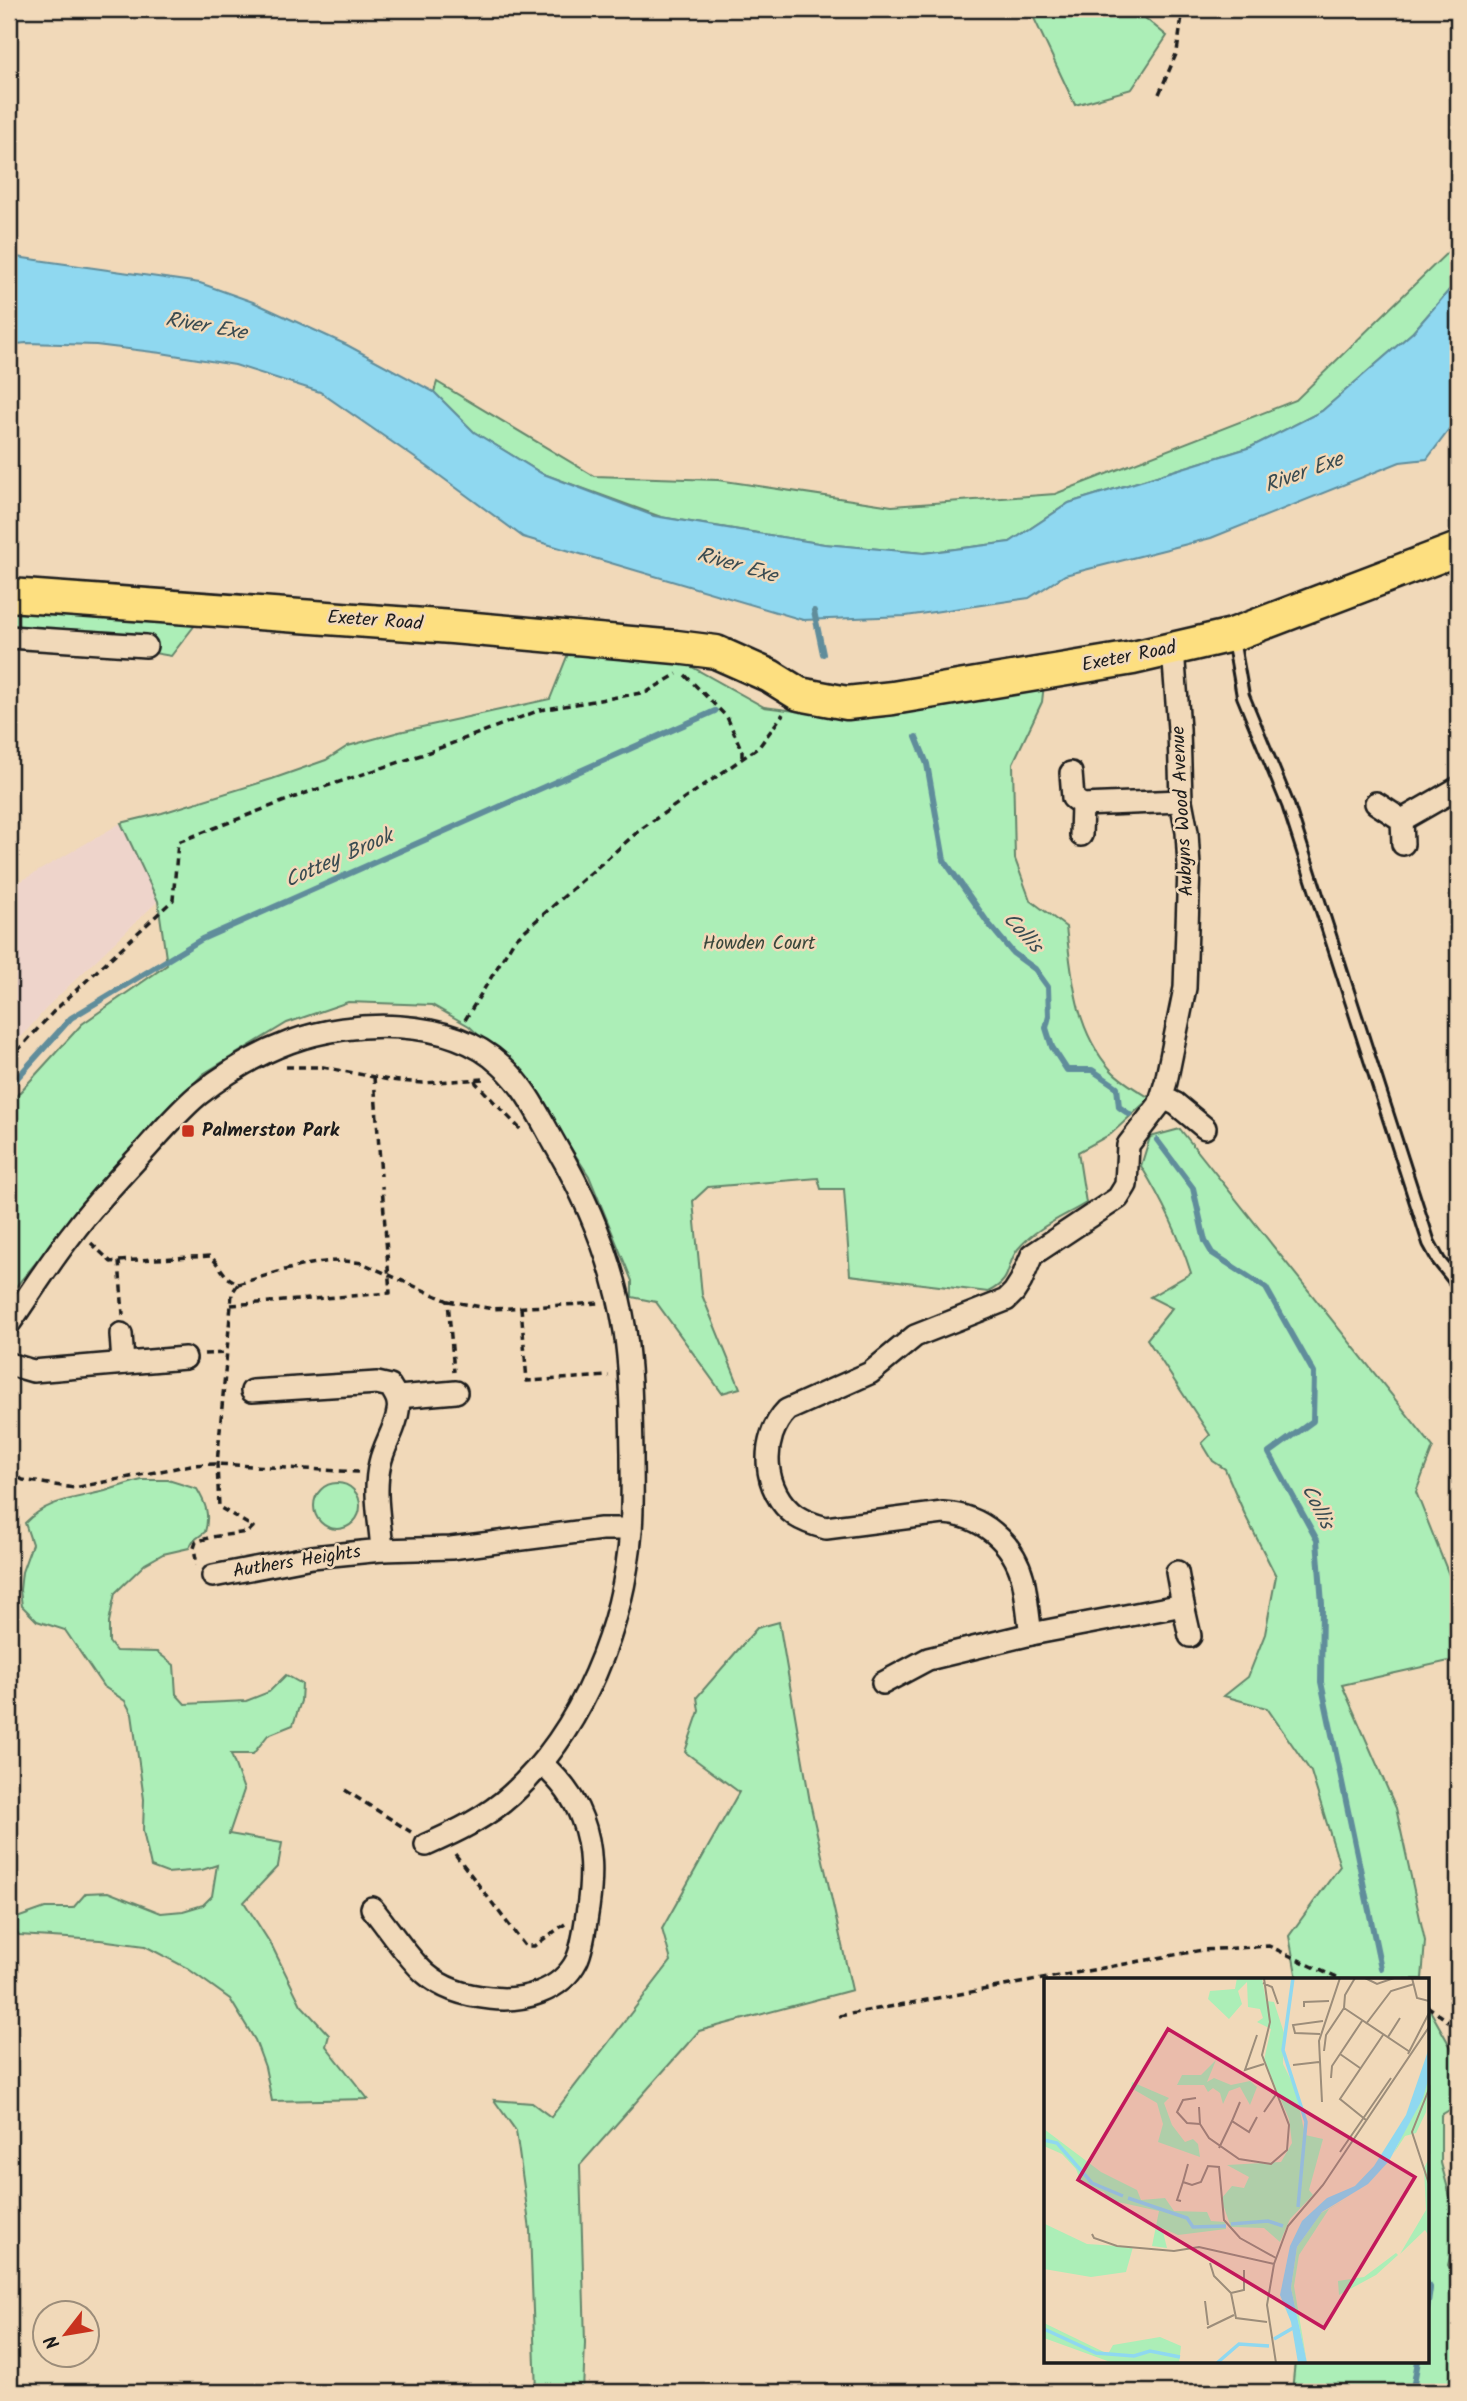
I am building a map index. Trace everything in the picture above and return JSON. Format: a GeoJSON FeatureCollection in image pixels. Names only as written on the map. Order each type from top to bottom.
{"type":"FeatureCollection","features":[{"type":"Feature","properties":{"kind":"main road","name":"Exeter Road"},"geometry":{"type":"LineString","coordinates":[[9,595],[647,643],[716,652],[794,690],[847,703],[893,698],[1133,658],[1233,635],[1458,549]]}},
{"type":"Feature","properties":{"kind":"street"},"geometry":{"type":"LineString","coordinates":[[9,637],[146,646]]}},
{"type":"Feature","properties":{"kind":"street","name":"Aubyns Wood Avenue"},"geometry":{"type":"LineString","coordinates":[[1031,1634],[1023,1580],[1016,1559],[987,1527],[968,1517],[943,1513],[826,1528],[811,1524],[796,1516],[775,1493],[770,1474],[768,1444],[777,1420],[787,1410],[870,1373],[915,1336],[1006,1300],[1021,1281],[1032,1255],[1118,1199],[1126,1185],[1128,1145],[1159,1105],[1167,1082],[1186,978],[1189,867],[1187,832],[1181,801],[1173,649]]}},
{"type":"Feature","properties":{"kind":"street"},"geometry":{"type":"LineString","coordinates":[[1071,773],[1073,798],[1082,806],[1181,801]]}},
{"type":"Feature","properties":{"kind":"street"},"geometry":{"type":"LineString","coordinates":[[1402,820],[1458,788]]}},
{"type":"Feature","properties":{"kind":"street"},"geometry":{"type":"LineString","coordinates":[[1376,803],[1402,820]]}},
{"type":"Feature","properties":{"kind":"street"},"geometry":{"type":"LineString","coordinates":[[1082,806],[1082,835]]}},
{"type":"Feature","properties":{"kind":"street"},"geometry":{"type":"LineString","coordinates":[[1402,820],[1403,844]]}},
{"type":"Feature","properties":{"kind":"street"},"geometry":{"type":"LineString","coordinates":[[9,1324],[75,1229],[135,1160],[196,1097],[257,1056],[294,1040],[357,1027],[423,1029],[455,1037],[491,1057],[522,1087],[572,1173],[602,1244],[618,1300],[625,1333],[631,1404],[631,1529],[620,1599],[607,1643],[587,1691],[567,1729],[542,1764],[511,1795],[488,1813],[456,1831],[421,1839]]}},
{"type":"Feature","properties":{"kind":"street"},"geometry":{"type":"LineString","coordinates":[[1161,1097],[1176,1104],[1205,1128]]}},
{"type":"Feature","properties":{"kind":"street"},"geometry":{"type":"LineString","coordinates":[[121,1334],[123,1363]]}},
{"type":"Feature","properties":{"kind":"street"},"geometry":{"type":"LineString","coordinates":[[9,1364],[33,1371],[185,1358]]}},
{"type":"Feature","properties":{"kind":"street"},"geometry":{"type":"LineString","coordinates":[[253,1391],[377,1383],[390,1386],[398,1397],[456,1392]]}},
{"type":"Feature","properties":{"kind":"street","name":"Authers Heights"},"geometry":{"type":"LineString","coordinates":[[382,1550],[376,1499],[378,1474],[398,1411],[398,1397]]}},
{"type":"Feature","properties":{"kind":"street","name":"Authers Heights"},"geometry":{"type":"LineString","coordinates":[[213,1576],[312,1558],[382,1550],[451,1548],[601,1529],[631,1529]]}},
{"type":"Feature","properties":{"kind":"street"},"geometry":{"type":"LineString","coordinates":[[1177,1572],[1189,1636]]}},
{"type":"Feature","properties":{"kind":"street"},"geometry":{"type":"LineString","coordinates":[[883,1683],[928,1658],[1031,1634],[1183,1605]]}},
{"type":"Feature","properties":{"kind":"street"},"geometry":{"type":"LineString","coordinates":[[372,1908],[425,1974],[448,1988],[471,1995],[507,1999],[540,1993],[556,1983],[576,1961],[586,1921],[592,1866],[582,1818],[564,1787],[542,1764]]}},
{"type":"Feature","properties":{"kind":"lane"},"geometry":{"type":"LineString","coordinates":[[1233,635],[1243,696],[1288,805],[1429,1242],[1439,1261],[1458,1284]]}},
{"type":"Feature","properties":{"kind":"path"},"geometry":{"type":"LineString","coordinates":[[1168,9],[1182,16]]}},
{"type":"Feature","properties":{"kind":"path"},"geometry":{"type":"LineString","coordinates":[[1159,94],[1177,52],[1182,16],[1186,9]]}},
{"type":"Feature","properties":{"kind":"path"},"geometry":{"type":"LineString","coordinates":[[9,1060],[55,1010],[173,900],[178,842],[303,794],[421,755],[540,709],[647,692],[682,672],[727,717],[742,751],[742,757]]}},
{"type":"Feature","properties":{"kind":"path"},"geometry":{"type":"LineString","coordinates":[[455,1037],[514,940],[641,829],[759,747],[794,690]]}},
{"type":"Feature","properties":{"kind":"path"},"geometry":{"type":"LineString","coordinates":[[257,1056],[263,1069],[310,1066],[423,1083],[475,1080],[498,1077],[509,1072]]}},
{"type":"Feature","properties":{"kind":"path"},"geometry":{"type":"LineString","coordinates":[[374,1076],[381,1176]]}},
{"type":"Feature","properties":{"kind":"path"},"geometry":{"type":"LineString","coordinates":[[475,1080],[529,1139]]}},
{"type":"Feature","properties":{"kind":"path"},"geometry":{"type":"LineString","coordinates":[[231,1305],[390,1293],[382,1186]]}},
{"type":"Feature","properties":{"kind":"path"},"geometry":{"type":"LineString","coordinates":[[75,1229],[111,1262],[211,1256],[227,1277],[239,1284]]}},
{"type":"Feature","properties":{"kind":"path"},"geometry":{"type":"LineString","coordinates":[[213,1576],[195,1564],[196,1542],[248,1532],[253,1527],[219,1507],[217,1464],[232,1293],[239,1284],[304,1266],[349,1260],[390,1274],[448,1301],[493,1309],[618,1300]]}},
{"type":"Feature","properties":{"kind":"path"},"geometry":{"type":"LineString","coordinates":[[119,1261],[124,1328],[121,1334]]}},
{"type":"Feature","properties":{"kind":"path"},"geometry":{"type":"LineString","coordinates":[[448,1301],[456,1392]]}},
{"type":"Feature","properties":{"kind":"path"},"geometry":{"type":"LineString","coordinates":[[521,1307],[527,1381],[628,1375]]}},
{"type":"Feature","properties":{"kind":"path"},"geometry":{"type":"LineString","coordinates":[[9,1472],[23,1480],[74,1488],[191,1465],[217,1464],[378,1474]]}},
{"type":"Feature","properties":{"kind":"path"},"geometry":{"type":"LineString","coordinates":[[345,1790],[421,1839]]}},
{"type":"Feature","properties":{"kind":"path"},"geometry":{"type":"LineString","coordinates":[[456,1831],[454,1856],[525,1946],[534,1947],[571,1920],[586,1921]]}},
{"type":"Feature","properties":{"kind":"path"},"geometry":{"type":"LineString","coordinates":[[1052,1978],[1215,1949],[1269,1945],[1337,1978]]}},
{"type":"Feature","properties":{"kind":"path"},"geometry":{"type":"LineString","coordinates":[[839,2016],[1044,1979]]}},
{"type":"Feature","properties":{"kind":"path"},"geometry":{"type":"LineString","coordinates":[[1428,2007],[1458,2028]]}},
{"type":"Feature","properties":{"kind":"shaded area"},"geometry":{"type":"Polygon","coordinates":[[[121,823],[158,901],[51,1003],[9,1051],[9,888],[121,823]]]}},
{"type":"Feature","properties":{"kind":"green space"},"geometry":{"type":"Polygon","coordinates":[[[1024,9],[1134,9],[1167,36],[1132,89],[1075,105],[1034,18],[1024,9]]]}},
{"type":"Feature","properties":{"kind":"green space"},"geometry":{"type":"Polygon","coordinates":[[[1458,242],[1458,280],[1413,332],[1322,411],[1251,447],[1069,503],[1010,542],[924,553],[824,544],[661,517],[541,473],[474,432],[434,392],[437,382],[594,476],[718,480],[892,506],[1055,494],[1296,400],[1458,242]]]}},
{"type":"Feature","properties":{"kind":"green space"},"geometry":{"type":"Polygon","coordinates":[[[9,606],[195,619],[195,625],[171,656],[9,628],[9,606]]]}},
{"type":"Feature","properties":{"kind":"green space","name":"Howden Court"},"geometry":{"type":"Polygon","coordinates":[[[568,654],[674,657],[764,707],[835,716],[1044,684],[1042,702],[1013,763],[1015,859],[1030,900],[1066,927],[1077,1003],[1099,1054],[1115,1074],[1150,1098],[1111,1134],[1078,1152],[1086,1203],[1041,1229],[1025,1242],[1014,1255],[1006,1277],[988,1292],[850,1275],[844,1189],[821,1189],[818,1178],[708,1187],[693,1201],[702,1295],[740,1388],[722,1393],[656,1302],[632,1297],[632,1281],[589,1176],[526,1080],[469,1026],[432,1005],[348,1002],[287,1023],[203,1074],[128,1152],[9,1295],[9,1104],[82,1024],[167,965],[158,901],[121,823],[272,779],[326,760],[348,746],[550,699],[568,654]]]}},
{"type":"Feature","properties":{"kind":"green space"},"geometry":{"type":"Polygon","coordinates":[[[1180,1129],[1433,1447],[1416,1492],[1455,1590],[1458,1589],[1458,1659],[1342,1685],[1396,1808],[1425,1941],[1422,1978],[1297,1978],[1289,1936],[1340,1866],[1311,1772],[1267,1708],[1224,1696],[1248,1677],[1265,1634],[1276,1576],[1225,1469],[1213,1461],[1202,1443],[1210,1435],[1147,1339],[1172,1308],[1150,1297],[1191,1273],[1169,1218],[1141,1166],[1150,1137],[1180,1129]]]}},
{"type":"Feature","properties":{"kind":"green space"},"geometry":{"type":"Polygon","coordinates":[[[142,1480],[168,1480],[197,1489],[206,1510],[205,1532],[193,1541],[189,1548],[163,1554],[145,1564],[115,1593],[109,1622],[109,1642],[116,1651],[157,1652],[174,1665],[176,1694],[185,1704],[246,1701],[269,1692],[286,1675],[302,1684],[301,1701],[293,1725],[268,1735],[253,1754],[231,1754],[244,1790],[229,1834],[282,1843],[278,1866],[244,1902],[272,1946],[301,2005],[329,2035],[326,2046],[368,2099],[272,2101],[265,2067],[255,2040],[230,1999],[187,1968],[145,1946],[19,1935],[13,1926],[14,1919],[45,1908],[73,1908],[86,1893],[108,1892],[161,1913],[183,1911],[203,1905],[212,1896],[217,1865],[202,1870],[167,1873],[151,1867],[143,1831],[144,1799],[132,1714],[125,1701],[103,1686],[65,1630],[37,1621],[22,1606],[22,1572],[32,1544],[25,1523],[53,1504],[142,1480]]]}},
{"type":"Feature","properties":{"kind":"green space"},"geometry":{"type":"Polygon","coordinates":[[[337,1483],[353,1490],[360,1506],[353,1522],[337,1529],[321,1522],[314,1506],[321,1490],[337,1483]]]}},
{"type":"Feature","properties":{"kind":"green space"},"geometry":{"type":"Polygon","coordinates":[[[779,1622],[810,1802],[852,1990],[699,2031],[580,2165],[585,2343],[583,2392],[536,2392],[530,2230],[516,2131],[494,2100],[532,2103],[551,2117],[671,1961],[662,1929],[739,1792],[685,1752],[699,1711],[697,1697],[757,1628],[779,1622]]]}},
{"type":"Feature","properties":{"kind":"green space"},"geometry":{"type":"Polygon","coordinates":[[[1428,2007],[1458,2060],[1458,2105],[1441,2115],[1441,2163],[1458,2226],[1448,2265],[1458,2281],[1458,2390],[1292,2392],[1295,2362],[1428,2362],[1428,2007]]]}},
{"type":"Feature","properties":{"kind":"water","name":"River Exe"},"geometry":{"type":"Polygon","coordinates":[[[9,256],[200,283],[253,302],[347,345],[434,392],[474,432],[541,473],[654,516],[824,544],[924,553],[1010,542],[1069,503],[1251,447],[1322,411],[1413,332],[1458,280],[1458,418],[1427,459],[1400,462],[1211,538],[1065,575],[1029,598],[906,616],[803,620],[523,537],[320,392],[235,365],[161,353],[96,345],[9,345],[9,256]]]}},
{"type":"Feature","properties":{"kind":"waterway","name":"Cottey Brook"},"geometry":{"type":"LineString","coordinates":[[814,611],[823,654]]}},
{"type":"Feature","properties":{"kind":"waterway","name":"Cottey Brook"},"geometry":{"type":"LineString","coordinates":[[9,1087],[71,1018],[202,939],[715,711]]}},
{"type":"Feature","properties":{"kind":"waterway","name":"Collis"},"geometry":{"type":"LineString","coordinates":[[916,737],[927,764],[944,860],[988,923],[1013,953],[1035,969],[1048,987],[1049,1016],[1046,1028],[1052,1047],[1067,1070],[1092,1070],[1117,1087],[1119,1107],[1129,1114]]}},
{"type":"Feature","properties":{"kind":"waterway","name":"Collis"},"geometry":{"type":"LineString","coordinates":[[1157,1140],[1193,1188],[1205,1241],[1212,1253],[1266,1288],[1314,1373],[1313,1421],[1269,1453],[1317,1540],[1322,1604],[1321,1682],[1381,1968]]}},
{"type":"Feature","properties":{"kind":"waterway","name":"Collis"},"geometry":{"type":"LineString","coordinates":[[1428,2286],[1428,2303]]}},
{"type":"Feature","properties":{"kind":"waterway","name":"Collis"},"geometry":{"type":"LineString","coordinates":[[1410,2392],[1418,2362]]}},
{"type":"Feature","properties":{"kind":"place","name":"Palmerston Park"},"geometry":{"type":"Point","coordinates":[188,1131]}}]}
